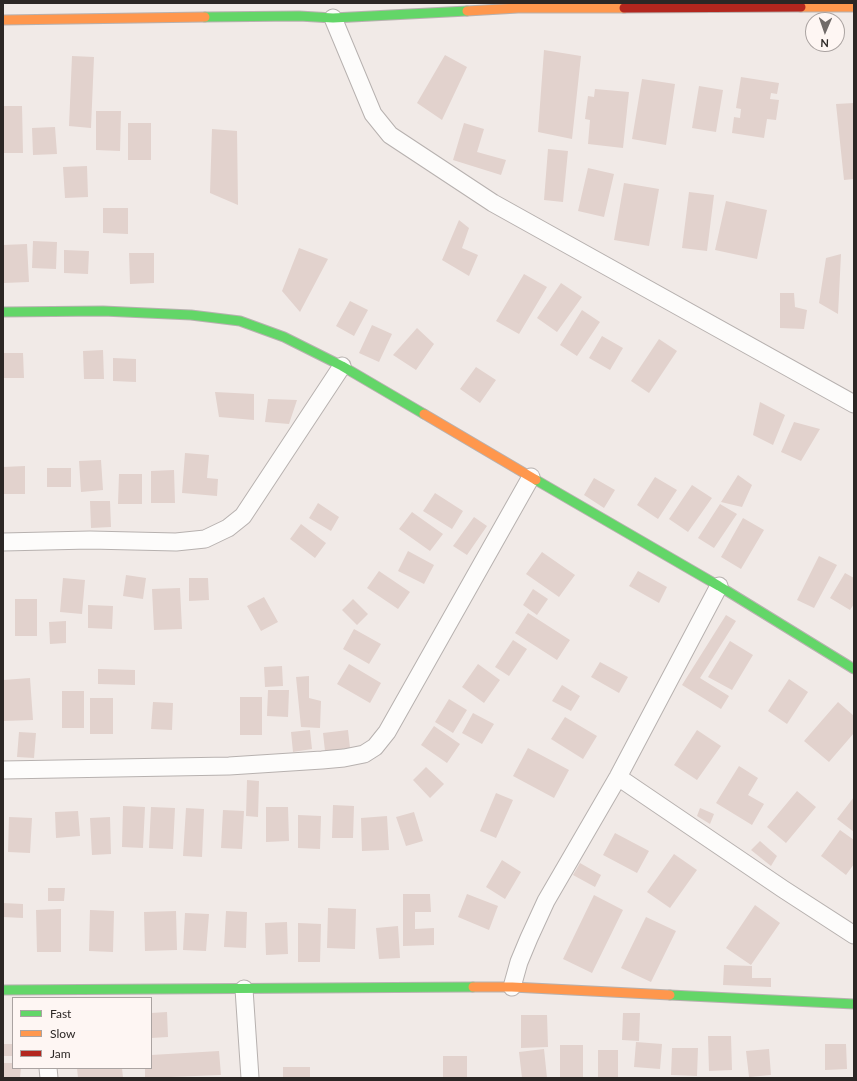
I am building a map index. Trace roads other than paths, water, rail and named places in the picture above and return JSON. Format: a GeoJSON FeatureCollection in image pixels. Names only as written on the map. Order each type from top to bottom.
{"type":"FeatureCollection","features":[{"type":"Feature","properties":{"kind":"street"},"geometry":{"type":"LineString","coordinates":[[3,20],[298,10],[333,18],[518,6],[854,7]]}},
{"type":"Feature","properties":{"kind":"street"},"geometry":{"type":"LineString","coordinates":[[333,18],[373,114],[390,135],[493,203],[851,398]]}},
{"type":"Feature","properties":{"kind":"street"},"geometry":{"type":"LineString","coordinates":[[3,312],[103,311],[191,315],[240,321],[284,337],[342,366],[719,586],[854,669]]}},
{"type":"Feature","properties":{"kind":"street"},"geometry":{"type":"LineString","coordinates":[[3,542],[90,540],[176,542],[205,539],[228,528],[243,516],[342,366]]}},
{"type":"Feature","properties":{"kind":"street"},"geometry":{"type":"LineString","coordinates":[[3,770],[229,766],[322,760],[364,754],[376,747],[387,732],[532,477]]}},
{"type":"Feature","properties":{"kind":"street"},"geometry":{"type":"LineString","coordinates":[[512,987],[519,962],[546,900],[618,777],[719,586]]}},
{"type":"Feature","properties":{"kind":"street"},"geometry":{"type":"LineString","coordinates":[[618,777],[783,889],[854,935]]}},
{"type":"Feature","properties":{"kind":"street"},"geometry":{"type":"LineString","coordinates":[[3,990],[41,994],[244,989],[512,987],[854,1004]]}},
{"type":"Feature","properties":{"kind":"street"},"geometry":{"type":"LineString","coordinates":[[244,989],[250,1078]]}}]}
